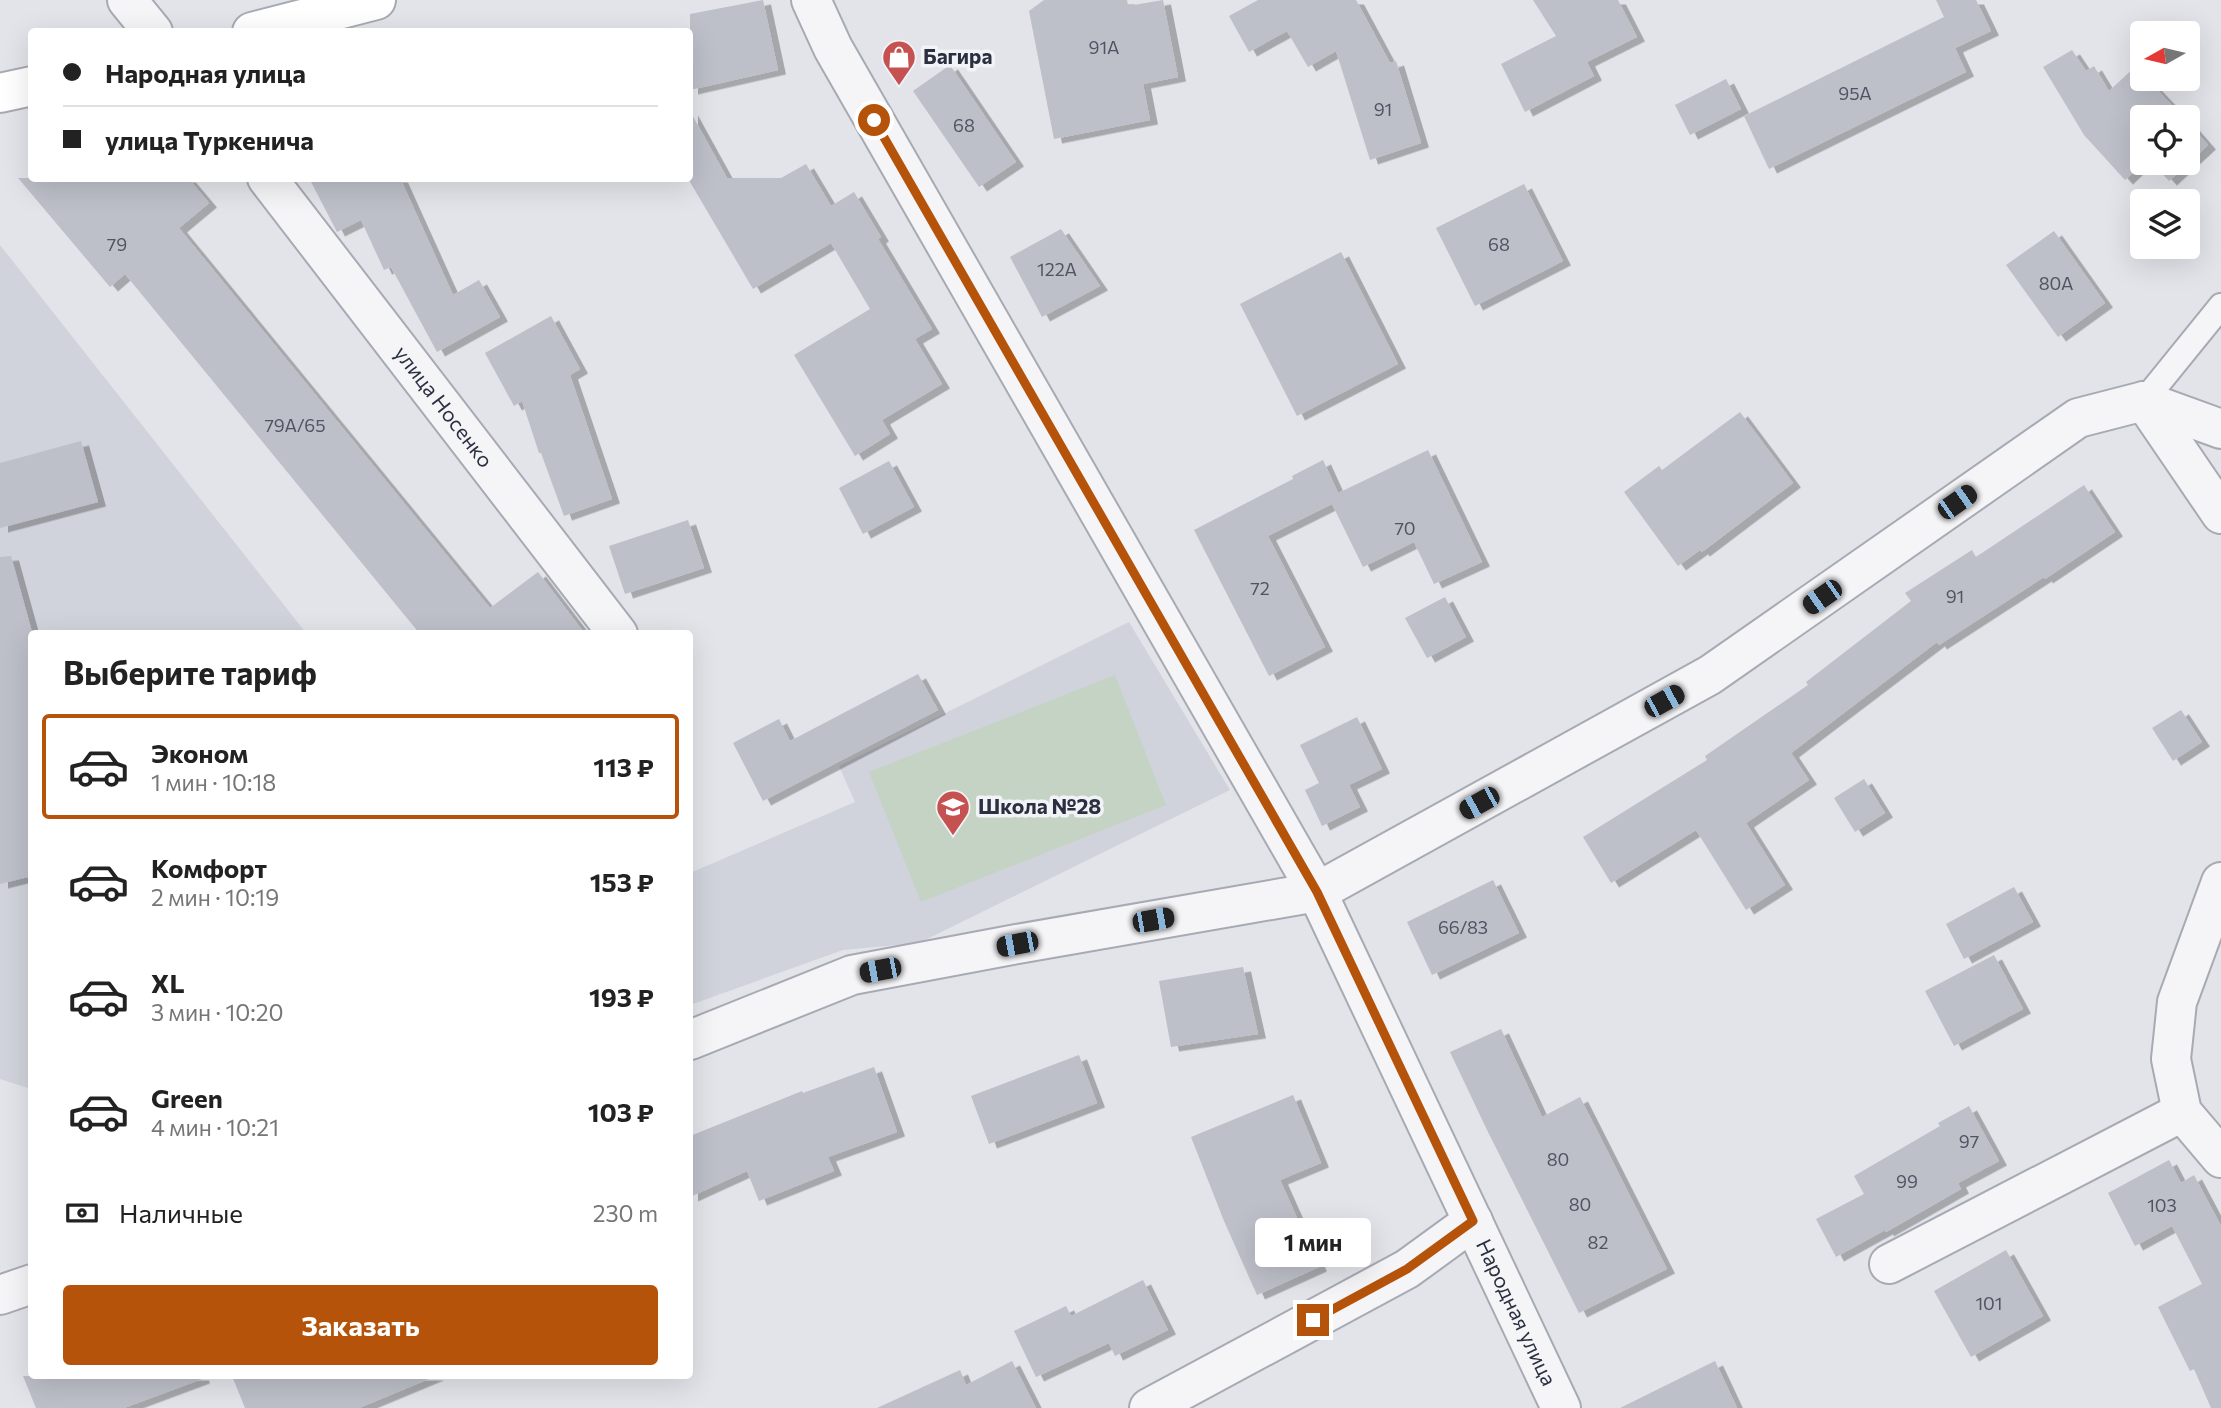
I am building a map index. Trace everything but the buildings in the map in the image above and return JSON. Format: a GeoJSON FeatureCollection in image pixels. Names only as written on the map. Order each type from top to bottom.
{"type":"FeatureCollection","features":[{"type":"Feature","properties":{"kind":"main road"},"geometry":{"type":"LineString","coordinates":[[268,28],[376,0]]}},
{"type":"Feature","properties":{"kind":"main road"},"geometry":{"type":"LineString","coordinates":[[0,93],[28,87]]}},
{"type":"Feature","properties":{"kind":"street"},"geometry":{"type":"LineString","coordinates":[[127,0],[150,28]]}},
{"type":"Feature","properties":{"kind":"street","name":"Народная улица"},"geometry":{"type":"LineString","coordinates":[[811,0],[832,48],[1317,892],[1561,1408]]}},
{"type":"Feature","properties":{"kind":"street","name":"улица Носенко"},"geometry":{"type":"LineString","coordinates":[[271,182],[615,630]]}},
{"type":"Feature","properties":{"kind":"street"},"geometry":{"type":"LineString","coordinates":[[2144,401],[2221,514]]}},
{"type":"Feature","properties":{"kind":"street"},"geometry":{"type":"LineString","coordinates":[[693,1039],[852,975],[1317,892],[1710,675],[2078,418],[2144,401],[2221,429]]}},
{"type":"Feature","properties":{"kind":"street"},"geometry":{"type":"LineString","coordinates":[[2221,882],[2177,1002],[2171,1059],[2182,1112],[2221,1158]]}},
{"type":"Feature","properties":{"kind":"street"},"geometry":{"type":"LineString","coordinates":[[1889,1264],[2182,1112]]}},
{"type":"Feature","properties":{"kind":"street"},"geometry":{"type":"LineString","coordinates":[[1149,1408],[1407,1269],[1473,1221]]}},
{"type":"Feature","properties":{"kind":"street"},"geometry":{"type":"LineString","coordinates":[[0,1295],[28,1285]]}},
{"type":"Feature","properties":{"kind":"lane"},"geometry":{"type":"LineString","coordinates":[[2144,401],[2221,306]]}},
{"type":"Feature","properties":{"kind":"shaded area"},"geometry":{"type":"Polygon","coordinates":[[[0,245],[304,630],[28,630],[28,1088],[0,1079],[0,245]]]}},
{"type":"Feature","properties":{"kind":"shaded area","name":"Школа №28"},"geometry":{"type":"Polygon","coordinates":[[[1129,622],[1230,790],[919,943],[843,950],[693,1004],[693,872],[855,802],[839,766],[1129,622]]]}},
{"type":"Feature","properties":{"kind":"green space"},"geometry":{"type":"Polygon","coordinates":[[[1115,675],[1166,805],[921,902],[869,772],[1115,675]]]}},
{"type":"Feature","properties":{"kind":"place","name":"Багира"},"geometry":{"type":"Point","coordinates":[899,87]}},
{"type":"Feature","properties":{"kind":"place","name":"Школа №28"},"geometry":{"type":"Point","coordinates":[953,837]}},
{"type":"Feature","properties":{"kind":"route"},"geometry":{"type":"LineString","coordinates":[[874,120],[1317,892],[1473,1221],[1407,1269],[1313,1320]]}}]}
